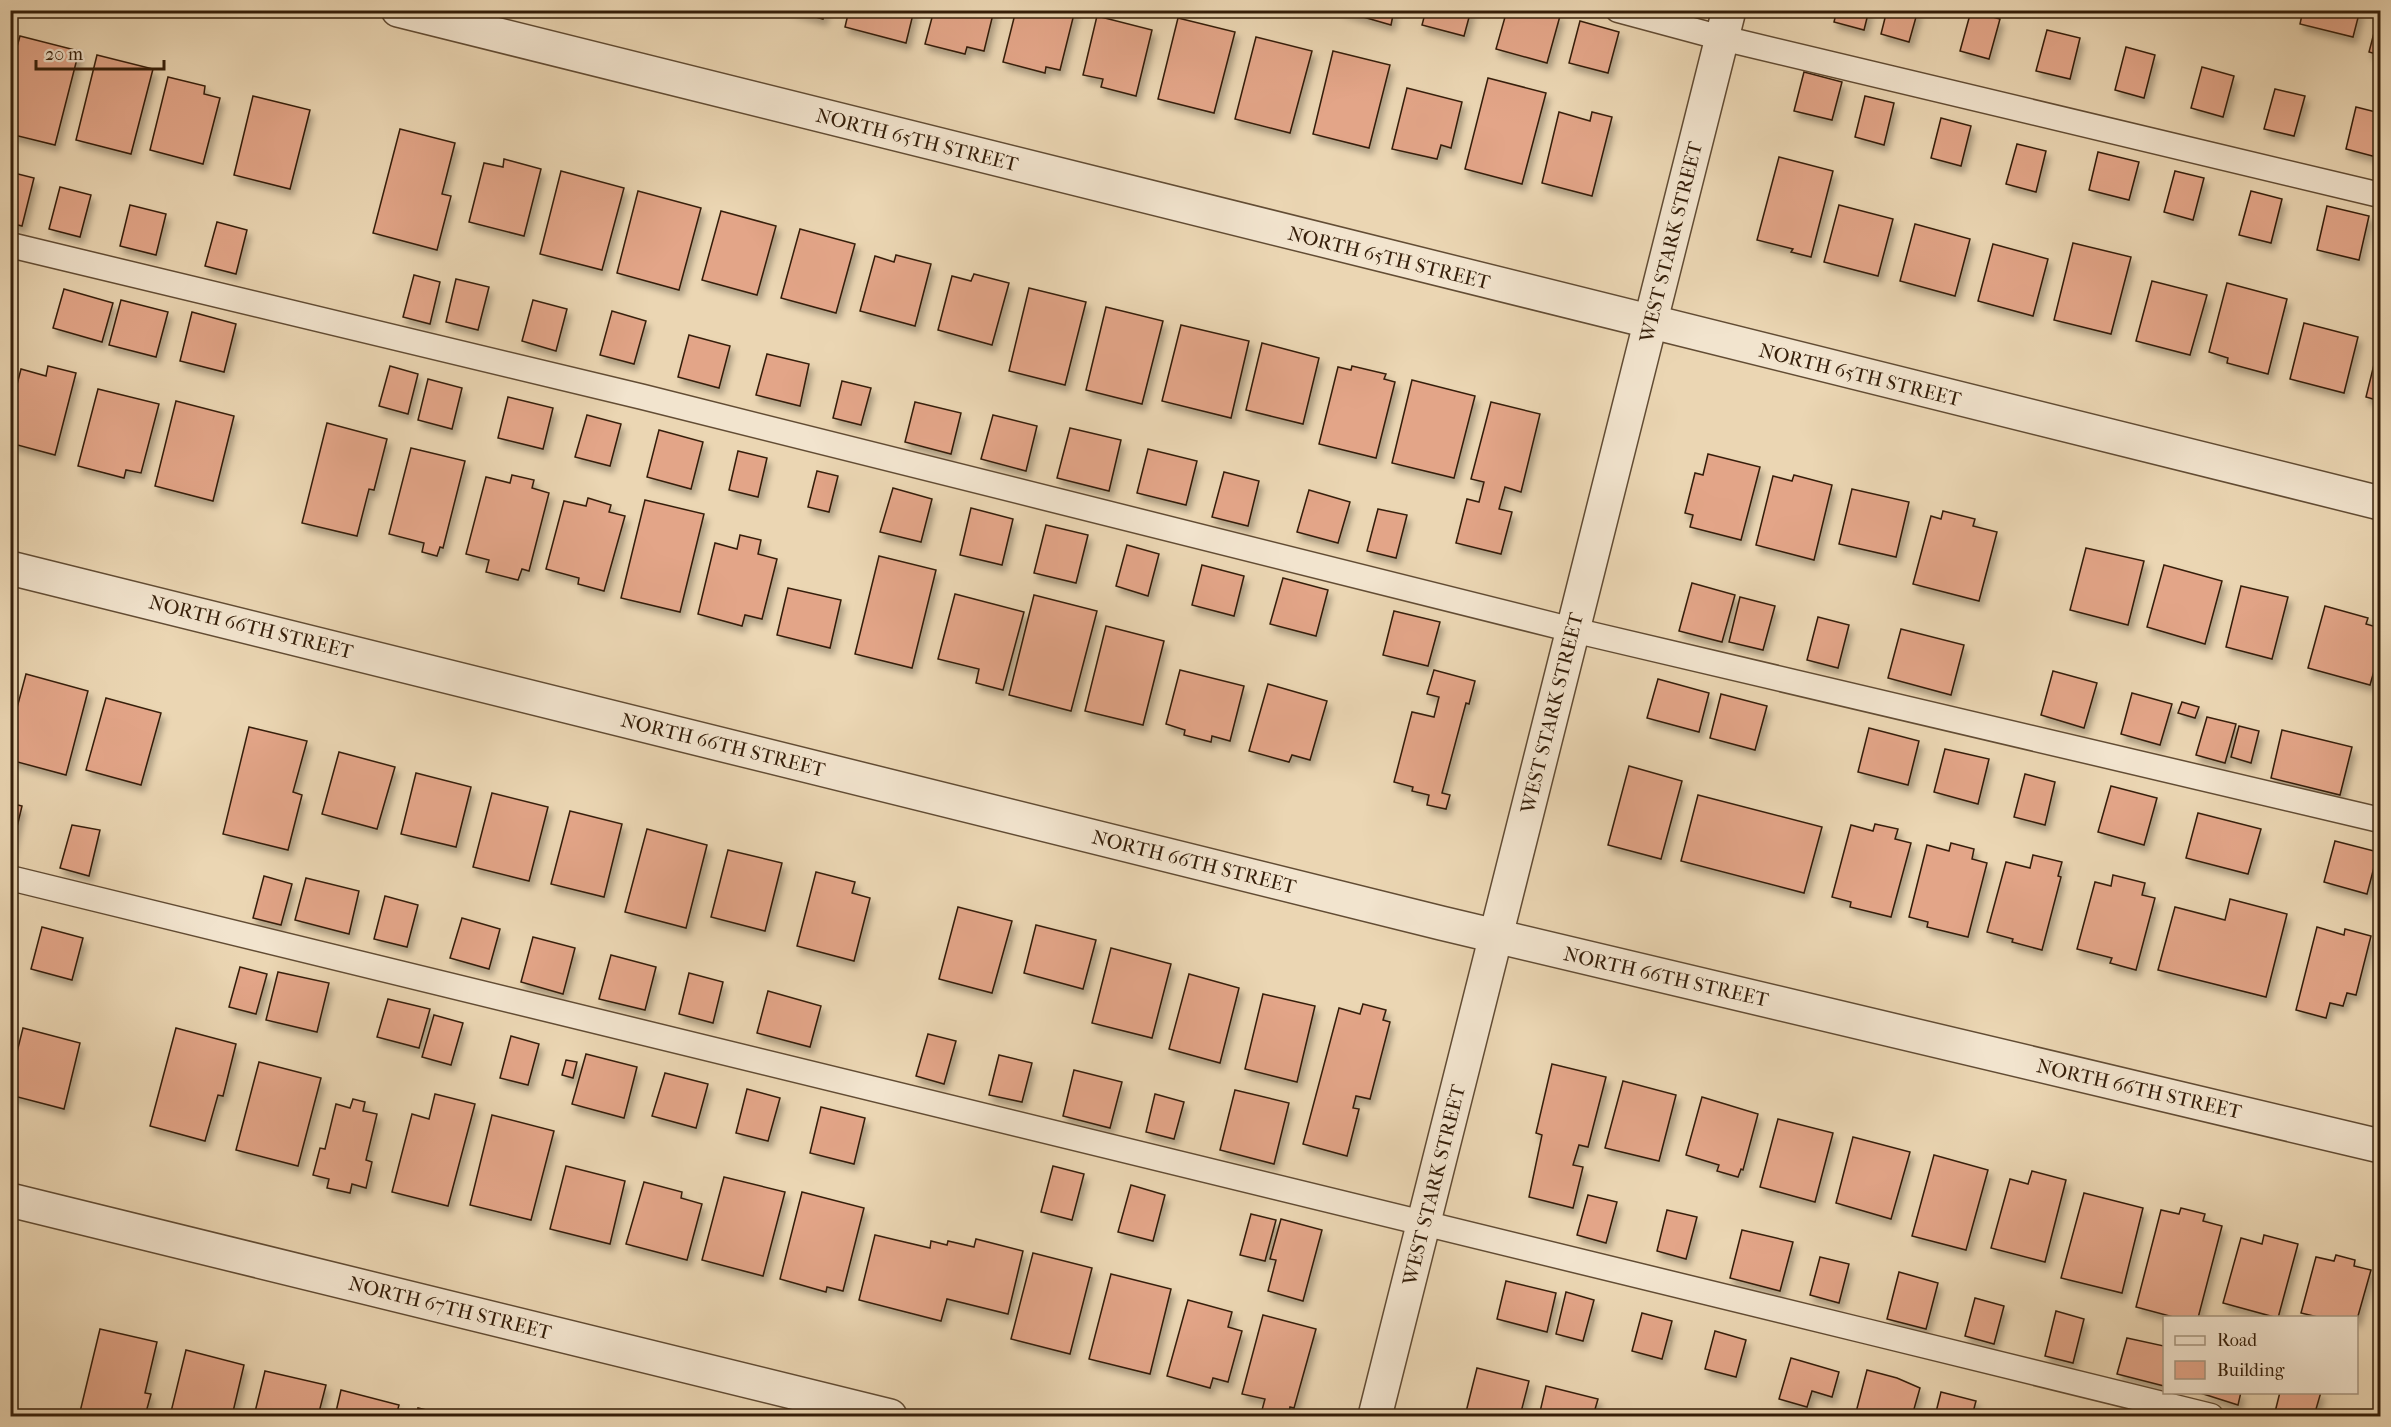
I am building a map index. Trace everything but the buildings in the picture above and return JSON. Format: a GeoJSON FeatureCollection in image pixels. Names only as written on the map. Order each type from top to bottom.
{"type":"FeatureCollection","features":[{"type":"Feature","properties":{"kind":"street","name":"NORTH 65TH STREET"},"geometry":{"type":"LineString","coordinates":[[398,10],[2380,503]]}},
{"type":"Feature","properties":{"kind":"street","name":"WEST STARK STREET"},"geometry":{"type":"LineString","coordinates":[[1375,1416],[1726,24]]}},
{"type":"Feature","properties":{"kind":"street","name":"NORTH 66TH STREET"},"geometry":{"type":"LineString","coordinates":[[10,567],[1496,936],[2380,1146]]}},
{"type":"Feature","properties":{"kind":"street","name":"NORTH 67TH STREET"},"geometry":{"type":"LineString","coordinates":[[10,1200],[890,1416]]}},
{"type":"Feature","properties":{"kind":"lane"},"geometry":{"type":"LineString","coordinates":[[1618,10],[1726,24],[2380,195]]}},
{"type":"Feature","properties":{"kind":"lane"},"geometry":{"type":"LineString","coordinates":[[10,245],[643,397],[1573,630],[2380,820]]}},
{"type":"Feature","properties":{"kind":"lane"},"geometry":{"type":"LineString","coordinates":[[10,878],[2211,1416]]}}]}
